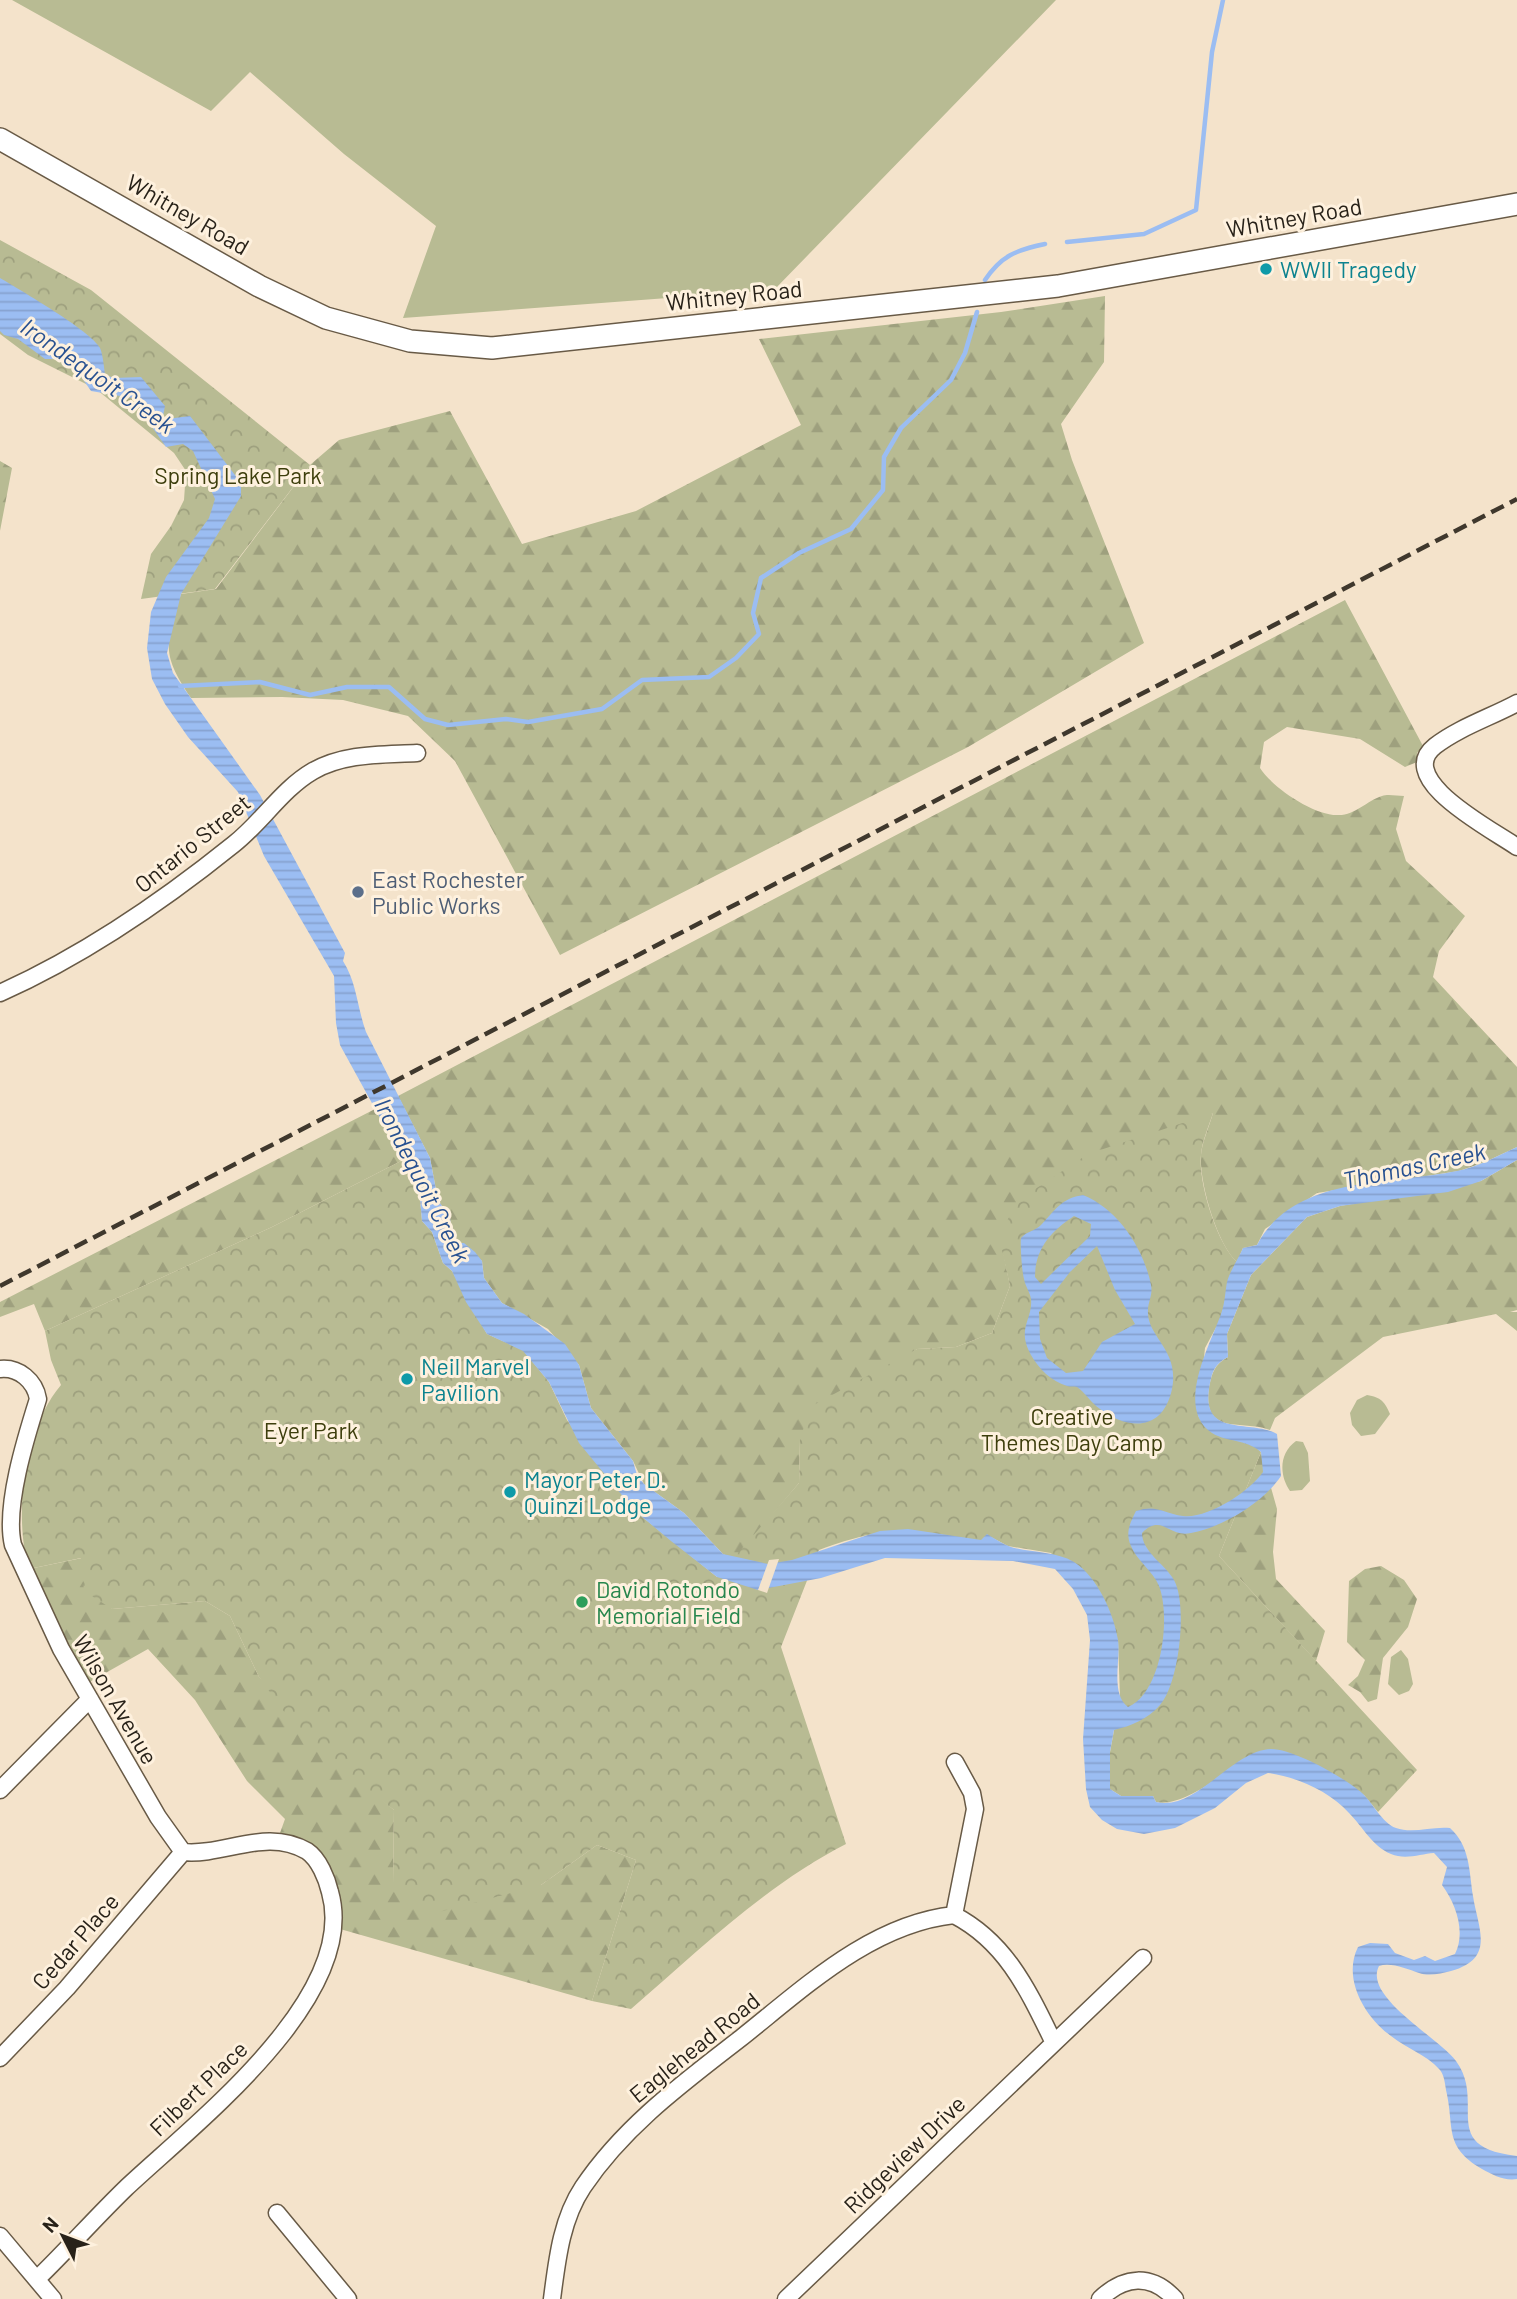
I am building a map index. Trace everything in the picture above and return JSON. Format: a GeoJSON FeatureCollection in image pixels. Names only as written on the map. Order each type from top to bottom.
{"type":"FeatureCollection","features":[{"type":"Feature","properties":{"kind":"main road","name":"Whitney Road"},"geometry":{"type":"LineString","coordinates":[[0,139],[288,302],[364,331],[450,347],[492,348],[1058,286],[1517,204]]}},
{"type":"Feature","properties":{"kind":"street"},"geometry":{"type":"LineString","coordinates":[[1517,704],[1436,745],[1422,764],[1428,782],[1517,847]]}},
{"type":"Feature","properties":{"kind":"street","name":"Ontario Street"},"geometry":{"type":"LineString","coordinates":[[0,993],[60,963],[134,918],[245,834],[274,804],[312,772],[351,756],[417,754]]}},
{"type":"Feature","properties":{"kind":"street","name":"Wilson Avenue"},"geometry":{"type":"LineString","coordinates":[[0,1369],[8,1368],[28,1378],[36,1387],[38,1399],[5,1536],[90,1699],[158,1817],[183,1852]]}},
{"type":"Feature","properties":{"kind":"street"},"geometry":{"type":"LineString","coordinates":[[0,1790],[90,1699]]}},
{"type":"Feature","properties":{"kind":"street"},"geometry":{"type":"LineString","coordinates":[[955,1762],[966,1779],[975,1809],[954,1914],[972,1924],[1015,1967],[1053,2041]]}},
{"type":"Feature","properties":{"kind":"street","name":"Filbert Place"},"geometry":{"type":"LineString","coordinates":[[37,2279],[108,2205],[243,2078],[288,2029],[307,2002],[324,1966],[335,1915],[328,1884],[310,1853],[291,1844],[269,1840],[200,1854],[183,1852]]}},
{"type":"Feature","properties":{"kind":"street","name":"Cedar Place"},"geometry":{"type":"LineString","coordinates":[[0,2058],[67,1987],[183,1852]]}},
{"type":"Feature","properties":{"kind":"street","name":"Eaglehead Road"},"geometry":{"type":"LineString","coordinates":[[552,2299],[563,2233],[570,2212],[582,2189],[629,2130],[659,2102],[830,1968],[901,1928],[930,1917],[954,1914]]}},
{"type":"Feature","properties":{"kind":"street","name":"Ridgeview Drive"},"geometry":{"type":"LineString","coordinates":[[786,2299],[1053,2041],[1143,1958]]}},
{"type":"Feature","properties":{"kind":"street"},"geometry":{"type":"LineString","coordinates":[[277,2213],[348,2299]]}},
{"type":"Feature","properties":{"kind":"street"},"geometry":{"type":"LineString","coordinates":[[0,2236],[54,2299]]}},
{"type":"Feature","properties":{"kind":"street"},"geometry":{"type":"LineString","coordinates":[[1100,2299],[1123,2282],[1141,2279],[1157,2284],[1175,2299]]}},
{"type":"Feature","properties":{"kind":"green space"},"geometry":{"type":"Polygon","coordinates":[[[12,0],[1056,0],[774,290],[403,318],[436,226],[344,154],[250,72],[211,111],[12,0]]]}},
{"type":"Feature","properties":{"kind":"green space","name":"Spring Lake Park"},"geometry":{"type":"Polygon","coordinates":[[[0,240],[91,290],[310,465],[215,589],[141,599],[151,554],[171,526],[184,500],[186,471],[174,453],[96,389],[28,355],[0,334],[0,240]]]}},
{"type":"Feature","properties":{"kind":"green space"},"geometry":{"type":"Polygon","coordinates":[[[1105,296],[1104,362],[1061,424],[1072,460],[1144,643],[968,747],[560,955],[455,761],[408,716],[343,700],[282,697],[191,698],[170,659],[169,637],[181,594],[216,589],[310,465],[339,440],[450,411],[522,544],[636,511],[801,425],[759,339],[1001,312],[1105,296]]]}},
{"type":"Feature","properties":{"kind":"green space"},"geometry":{"type":"Polygon","coordinates":[[[0,461],[12,468],[0,531],[0,461]]]}},
{"type":"Feature","properties":{"kind":"green space"},"geometry":{"type":"Polygon","coordinates":[[[1345,600],[1423,746],[1417,753],[1417,762],[1405,767],[1360,739],[1287,727],[1264,742],[1260,768],[1294,799],[1327,814],[1343,815],[1355,811],[1384,795],[1404,796],[1396,829],[1406,861],[1465,916],[1439,951],[1433,977],[1517,1067],[1517,1147],[1459,1171],[1317,1193],[1265,1229],[1257,1245],[1243,1248],[1237,1262],[1216,1227],[1203,1181],[1202,1150],[1213,1113],[1000,1237],[1010,1286],[992,1333],[956,1347],[917,1349],[800,1440],[799,1483],[735,1559],[723,1554],[684,1513],[644,1484],[633,1461],[591,1408],[579,1365],[548,1329],[502,1303],[484,1278],[482,1261],[452,1238],[450,1218],[438,1200],[430,1158],[398,1096],[1345,600]]]}},
{"type":"Feature","properties":{"kind":"green space"},"geometry":{"type":"Polygon","coordinates":[[[375,1109],[403,1160],[272,1227],[45,1331],[34,1304],[0,1317],[0,1302],[375,1109]]]}},
{"type":"Feature","properties":{"kind":"green space"},"geometry":{"type":"Polygon","coordinates":[[[1213,1113],[1202,1150],[1203,1181],[1216,1227],[1237,1262],[1227,1283],[1227,1297],[1219,1322],[1205,1348],[1198,1416],[1231,1439],[1250,1442],[1261,1452],[1219,1556],[1417,1770],[1378,1812],[1364,1795],[1246,1758],[1203,1788],[1178,1800],[1156,1802],[1153,1796],[1121,1796],[1110,1789],[1110,1752],[1120,1698],[1118,1640],[1051,1553],[1008,1546],[987,1535],[981,1541],[917,1532],[864,1536],[819,1550],[781,1647],[846,1844],[817,1860],[761,1899],[631,2009],[592,2001],[636,1860],[597,1845],[541,1885],[439,1912],[393,1883],[394,1810],[306,1742],[259,1677],[230,1616],[205,1601],[112,1609],[84,1591],[81,1558],[29,1569],[22,1524],[25,1473],[38,1424],[61,1385],[51,1360],[45,1331],[272,1227],[403,1160],[420,1198],[422,1221],[432,1232],[443,1263],[452,1271],[487,1334],[523,1350],[549,1382],[567,1420],[635,1511],[717,1577],[799,1483],[800,1440],[810,1407],[917,1349],[956,1347],[992,1333],[1010,1286],[999,1237],[1017,1201],[1088,1154],[1213,1113]]]}},
{"type":"Feature","properties":{"kind":"green space"},"geometry":{"type":"Polygon","coordinates":[[[1517,1160],[1517,1310],[1510,1312],[1517,1312],[1517,1331],[1496,1314],[1383,1337],[1275,1418],[1270,1430],[1227,1423],[1212,1414],[1209,1403],[1211,1378],[1217,1366],[1228,1357],[1227,1334],[1251,1275],[1307,1217],[1340,1206],[1481,1181],[1517,1160]]]}},
{"type":"Feature","properties":{"kind":"green space"},"geometry":{"type":"Polygon","coordinates":[[[1367,1395],[1382,1401],[1390,1414],[1375,1434],[1361,1436],[1352,1425],[1350,1413],[1357,1400],[1367,1395]]]}},
{"type":"Feature","properties":{"kind":"green space"},"geometry":{"type":"Polygon","coordinates":[[[1296,1441],[1303,1442],[1308,1453],[1310,1481],[1302,1490],[1290,1491],[1286,1485],[1282,1464],[1286,1452],[1296,1441]]]}},
{"type":"Feature","properties":{"kind":"green space"},"geometry":{"type":"Polygon","coordinates":[[[1261,1452],[1277,1509],[1273,1552],[1276,1579],[1325,1631],[1316,1661],[1219,1556],[1261,1452]]]}},
{"type":"Feature","properties":{"kind":"green space"},"geometry":{"type":"Polygon","coordinates":[[[82,1558],[112,1609],[205,1601],[230,1616],[259,1677],[354,1776],[394,1810],[393,1883],[541,1885],[597,1845],[636,1860],[592,2001],[340,1929],[338,1895],[330,1867],[312,1846],[298,1838],[280,1833],[285,1819],[247,1781],[195,1700],[148,1649],[86,1684],[29,1569],[82,1558]]]}},
{"type":"Feature","properties":{"kind":"green space"},"geometry":{"type":"Polygon","coordinates":[[[1381,1566],[1404,1580],[1417,1599],[1408,1627],[1383,1658],[1377,1699],[1368,1702],[1360,1692],[1348,1685],[1358,1676],[1365,1660],[1347,1642],[1349,1581],[1365,1569],[1381,1566]]]}},
{"type":"Feature","properties":{"kind":"green space"},"geometry":{"type":"Polygon","coordinates":[[[1401,1650],[1408,1659],[1413,1684],[1409,1691],[1399,1695],[1388,1684],[1391,1657],[1401,1650]]]}},
{"type":"Feature","properties":{"kind":"water","name":"Irondequoit Creek"},"geometry":{"type":"Polygon","coordinates":[[[0,278],[54,311],[94,341],[101,351],[105,375],[114,378],[141,377],[165,406],[163,416],[167,419],[190,416],[241,483],[241,496],[181,594],[167,653],[173,673],[260,795],[345,953],[343,961],[354,987],[366,1032],[430,1158],[438,1200],[450,1218],[452,1238],[456,1243],[464,1243],[482,1261],[484,1278],[502,1303],[524,1314],[565,1344],[579,1365],[591,1408],[633,1461],[637,1475],[644,1484],[684,1513],[723,1554],[768,1564],[792,1560],[880,1531],[908,1529],[981,1540],[987,1534],[1011,1547],[1067,1558],[1090,1576],[1113,1619],[1119,1648],[1119,1693],[1128,1707],[1140,1699],[1156,1671],[1161,1653],[1164,1616],[1159,1586],[1129,1541],[1129,1528],[1136,1511],[1154,1509],[1183,1516],[1204,1513],[1239,1495],[1263,1472],[1261,1452],[1212,1433],[1201,1422],[1196,1408],[1198,1375],[1222,1310],[1228,1278],[1243,1248],[1257,1245],[1273,1222],[1294,1206],[1319,1195],[1345,1187],[1465,1169],[1517,1147],[1517,1160],[1481,1181],[1448,1192],[1340,1206],[1307,1217],[1251,1275],[1227,1334],[1228,1357],[1216,1366],[1212,1374],[1209,1404],[1213,1415],[1221,1421],[1277,1434],[1281,1476],[1253,1504],[1216,1525],[1183,1534],[1155,1525],[1142,1533],[1146,1546],[1170,1574],[1178,1592],[1181,1625],[1179,1644],[1172,1680],[1160,1705],[1139,1721],[1114,1730],[1110,1752],[1110,1789],[1121,1796],[1153,1796],[1156,1802],[1171,1803],[1200,1790],[1242,1759],[1257,1752],[1281,1750],[1319,1765],[1344,1780],[1362,1793],[1382,1817],[1396,1828],[1450,1828],[1457,1835],[1468,1859],[1480,1931],[1479,1950],[1465,1965],[1447,1972],[1426,1974],[1399,1966],[1384,1965],[1379,1966],[1377,1978],[1382,1991],[1392,2003],[1456,2061],[1464,2077],[1471,2133],[1478,2143],[1493,2151],[1517,2156],[1517,2179],[1490,2173],[1461,2152],[1453,2135],[1441,2072],[1435,2064],[1381,2028],[1365,2008],[1355,1984],[1354,1959],[1358,1947],[1370,1943],[1388,1944],[1395,1953],[1414,1960],[1425,1956],[1435,1961],[1455,1954],[1460,1937],[1458,1918],[1442,1885],[1447,1867],[1434,1853],[1407,1857],[1384,1851],[1332,1798],[1301,1782],[1268,1773],[1246,1783],[1215,1808],[1175,1828],[1144,1834],[1117,1829],[1102,1820],[1090,1807],[1086,1789],[1083,1739],[1090,1640],[1087,1615],[1073,1589],[1055,1569],[1013,1561],[885,1558],[821,1578],[758,1590],[717,1577],[635,1511],[579,1443],[549,1382],[523,1351],[487,1334],[466,1302],[452,1271],[443,1263],[432,1232],[422,1221],[420,1198],[406,1165],[340,1045],[334,976],[264,856],[238,792],[188,737],[165,704],[152,679],[147,648],[151,612],[166,577],[209,518],[215,499],[193,451],[183,444],[166,447],[132,398],[91,391],[69,359],[45,359],[18,339],[4,335],[0,331],[0,278]]]}},
{"type":"Feature","properties":{"kind":"water"},"geometry":{"type":"Polygon","coordinates":[[[1083,1195],[1096,1201],[1118,1220],[1136,1244],[1148,1271],[1151,1289],[1149,1320],[1167,1354],[1173,1375],[1168,1403],[1153,1420],[1144,1423],[1122,1421],[1111,1416],[1097,1407],[1077,1387],[1061,1384],[1051,1378],[1038,1365],[1027,1346],[1025,1331],[1031,1299],[1023,1275],[1021,1238],[1039,1227],[1064,1202],[1083,1195]],[[1074,1216],[1058,1228],[1041,1249],[1035,1277],[1041,1284],[1090,1236],[1091,1224],[1074,1216]],[[1097,1246],[1070,1272],[1039,1312],[1040,1339],[1047,1358],[1066,1373],[1083,1371],[1102,1342],[1135,1324],[1115,1290],[1097,1246]]]}},
{"type":"Feature","properties":{"kind":"pier"},"geometry":{"type":"Polygon","coordinates":[[[779,1559],[767,1593],[758,1590],[769,1560],[779,1559]]]}},
{"type":"Feature","properties":{"kind":"waterway"},"geometry":{"type":"LineString","coordinates":[[1067,242],[1144,234],[1196,210],[1212,52],[1223,0]]}},
{"type":"Feature","properties":{"kind":"waterway"},"geometry":{"type":"LineString","coordinates":[[985,280],[997,265],[1010,255],[1045,244]]}},
{"type":"Feature","properties":{"kind":"waterway"},"geometry":{"type":"LineString","coordinates":[[180,686],[260,682],[310,695],[347,687],[389,687],[425,719],[448,725],[506,719],[528,722],[602,709],[642,680],[709,677],[736,658],[759,634],[753,613],[761,578],[799,553],[851,529],[883,490],[884,457],[901,428],[951,380],[965,353],[977,312]]}},
{"type":"Feature","properties":{"kind":"railway"},"geometry":{"type":"LineString","coordinates":[[0,1286],[1517,499]]}},
{"type":"Feature","properties":{"kind":"place","name":"WWII Tragedy"},"geometry":{"type":"Point","coordinates":[1266,269]}},
{"type":"Feature","properties":{"kind":"place","name":"East Rochester Public Works"},"geometry":{"type":"Point","coordinates":[358,892]}},
{"type":"Feature","properties":{"kind":"place","name":"Neil Marvel Pavilion"},"geometry":{"type":"Point","coordinates":[407,1379]}},
{"type":"Feature","properties":{"kind":"place","name":"Mayor Peter D. Quinzi Lodge"},"geometry":{"type":"Point","coordinates":[510,1492]}},
{"type":"Feature","properties":{"kind":"place","name":"David Rotondo Memorial Field"},"geometry":{"type":"Point","coordinates":[582,1602]}},
{"type":"Feature","properties":{"kind":"water label","name":"Thomas Creek"},"geometry":{"type":"Point","coordinates":[1414,1165]}},
{"type":"Feature","properties":{"kind":"park label","name":"Creative Themes Day Camp"},"geometry":{"type":"Point","coordinates":[1072,1429]}},
{"type":"Feature","properties":{"kind":"park label","name":"Eyer Park"},"geometry":{"type":"Point","coordinates":[311,1430]}}]}
